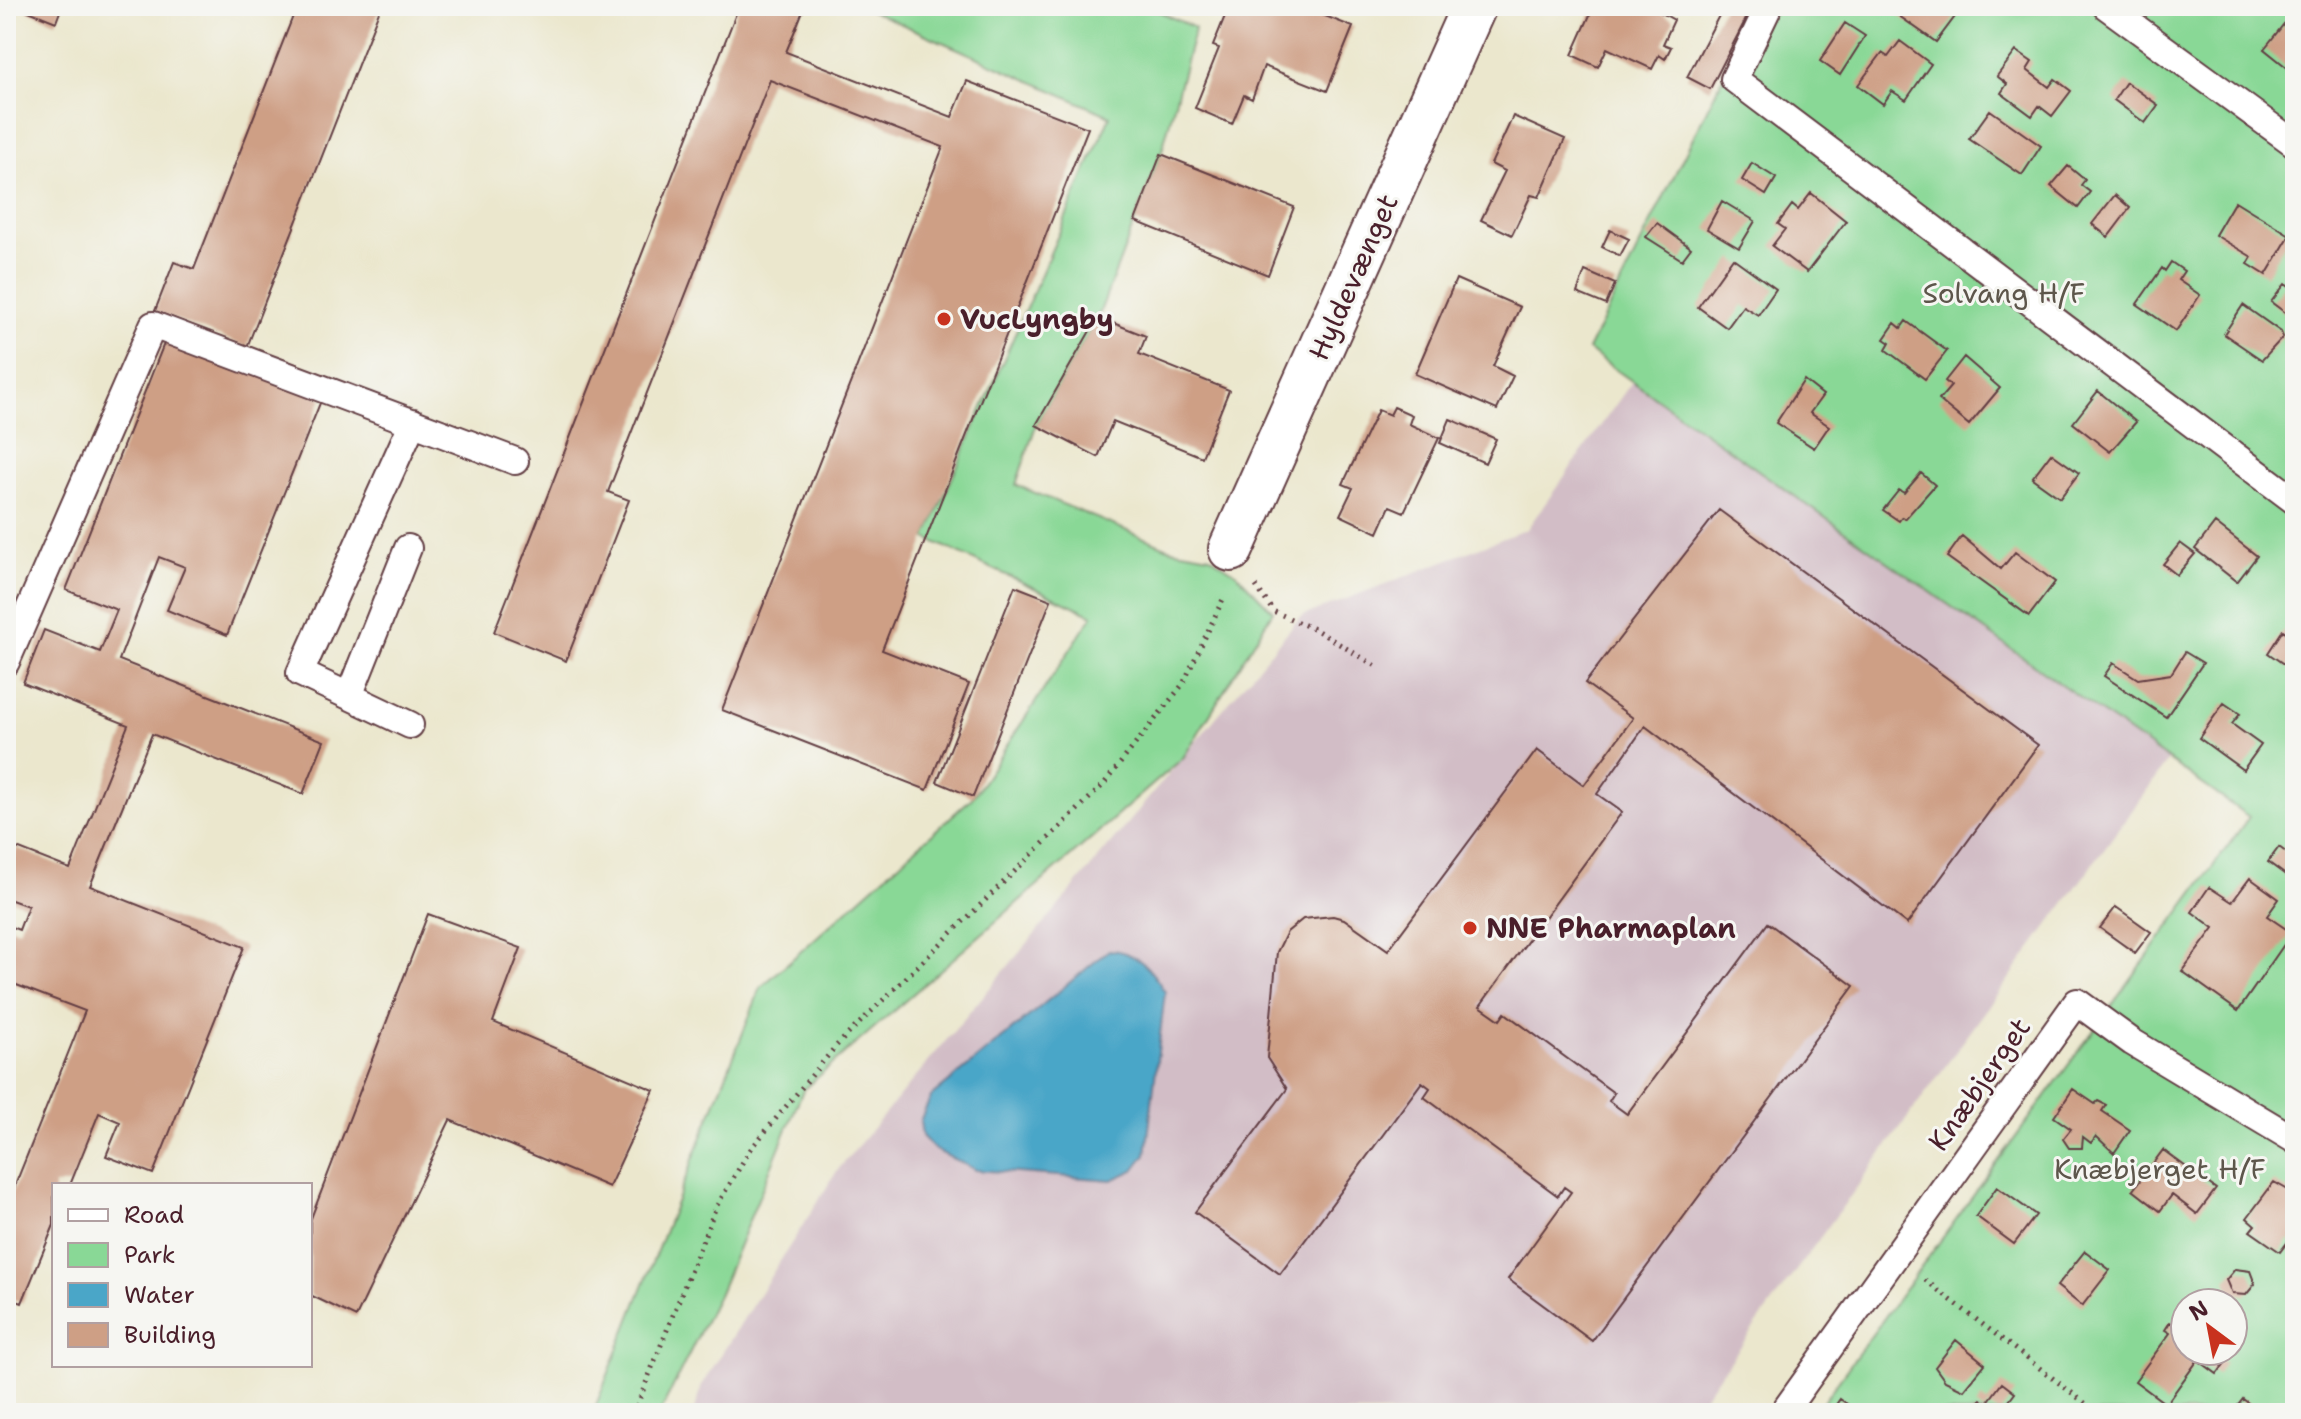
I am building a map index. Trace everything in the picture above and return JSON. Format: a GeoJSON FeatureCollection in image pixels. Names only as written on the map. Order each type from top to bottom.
{"type":"FeatureCollection","features":[{"type":"Feature","properties":{"kind":"street","name":"Hyldevænget"},"geometry":{"type":"LineString","coordinates":[[1231,549],[1474,6]]}},
{"type":"Feature","properties":{"kind":"lane"},"geometry":{"type":"LineString","coordinates":[[1769,6],[1734,79],[2295,501]]}},
{"type":"Feature","properties":{"kind":"lane"},"geometry":{"type":"LineString","coordinates":[[2106,6],[2295,144]]}},
{"type":"Feature","properties":{"kind":"lane"},"geometry":{"type":"LineString","coordinates":[[6,662],[153,325],[515,461]]}},
{"type":"Feature","properties":{"kind":"lane"},"geometry":{"type":"LineString","coordinates":[[410,725],[300,673],[413,422]]}},
{"type":"Feature","properties":{"kind":"lane"},"geometry":{"type":"LineString","coordinates":[[349,696],[408,548]]}},
{"type":"Feature","properties":{"kind":"lane","name":"Knæbjerget"},"geometry":{"type":"LineString","coordinates":[[1783,1413],[2077,1002],[2132,1042],[2295,1140]]}},
{"type":"Feature","properties":{"kind":"path"},"geometry":{"type":"LineString","coordinates":[[1231,549],[1273,611],[1316,630],[1376,666]]}},
{"type":"Feature","properties":{"kind":"path"},"geometry":{"type":"LineString","coordinates":[[634,1413],[716,1207],[750,1150],[836,1046],[1112,774],[1183,684],[1236,573],[1231,549]]}},
{"type":"Feature","properties":{"kind":"path"},"geometry":{"type":"LineString","coordinates":[[1895,1258],[2098,1413]]}},
{"type":"Feature","properties":{"kind":"shaded area"},"geometry":{"type":"Polygon","coordinates":[[[1649,358],[2182,742],[1692,1413],[694,1413],[702,1385],[837,1171],[1300,617],[1527,529],[1649,358]]]}},
{"type":"Feature","properties":{"kind":"green space"},"geometry":{"type":"Polygon","coordinates":[[[861,6],[1147,6],[1195,28],[1161,154],[1098,317],[1036,425],[1016,485],[1171,549],[1210,556],[1236,573],[1273,611],[1183,758],[803,1090],[719,1293],[660,1413],[593,1413],[761,987],[973,797],[1093,615],[926,538],[1110,116],[861,6]]]}},
{"type":"Feature","properties":{"kind":"green space","name":"Solvang H/F"},"geometry":{"type":"Polygon","coordinates":[[[1758,6],[2295,6],[2295,1413],[1815,1413],[2249,817],[1588,350],[1758,6]]]}},
{"type":"Feature","properties":{"kind":"water"},"geometry":{"type":"Polygon","coordinates":[[[1109,950],[1128,954],[1142,963],[1165,992],[1146,1154],[1134,1170],[1112,1180],[976,1170],[935,1150],[922,1136],[920,1121],[931,1097],[1109,950]]]}},
{"type":"Feature","properties":{"kind":"building"},"geometry":{"type":"Polygon","coordinates":[[[16,6],[62,6],[56,22],[16,6]]]}},
{"type":"Feature","properties":{"kind":"building"},"geometry":{"type":"Polygon","coordinates":[[[297,6],[381,6],[247,347],[155,311],[174,262],[194,269],[297,6]]]}},
{"type":"Feature","properties":{"kind":"building","name":"VucLyngby"},"geometry":{"type":"Polygon","coordinates":[[[739,6],[805,6],[786,52],[952,117],[967,81],[1088,128],[882,650],[969,684],[927,790],[722,710],[943,147],[770,80],[608,492],[629,500],[566,661],[494,632],[739,6]]]}},
{"type":"Feature","properties":{"kind":"building"},"geometry":{"type":"Polygon","coordinates":[[[1229,6],[1300,6],[1353,27],[1327,91],[1264,66],[1252,99],[1244,95],[1232,124],[1195,108],[1219,48],[1213,46],[1229,6]]]}},
{"type":"Feature","properties":{"kind":"building"},"geometry":{"type":"Polygon","coordinates":[[[1594,6],[1649,6],[1674,20],[1663,44],[1671,47],[1665,59],[1659,55],[1652,69],[1607,48],[1598,67],[1572,55],[1594,6]]]}},
{"type":"Feature","properties":{"kind":"building"},"geometry":{"type":"Polygon","coordinates":[[[1724,6],[1734,6],[1749,13],[1710,89],[1687,77],[1724,6]]]}},
{"type":"Feature","properties":{"kind":"building"},"geometry":{"type":"Polygon","coordinates":[[[1885,6],[1963,6],[1936,42],[1885,6]]]}},
{"type":"Feature","properties":{"kind":"building"},"geometry":{"type":"Polygon","coordinates":[[[2291,15],[2295,19],[2295,74],[2264,49],[2291,15]]]}},
{"type":"Feature","properties":{"kind":"building"},"geometry":{"type":"Polygon","coordinates":[[[1845,23],[1865,36],[1840,75],[1820,61],[1845,23]]]}},
{"type":"Feature","properties":{"kind":"building"},"geometry":{"type":"Polygon","coordinates":[[[1900,41],[1931,64],[1906,100],[1892,91],[1883,104],[1858,85],[1882,53],[1888,57],[1900,41]]]}},
{"type":"Feature","properties":{"kind":"building"},"geometry":{"type":"Polygon","coordinates":[[[2016,51],[2032,62],[2027,70],[2049,87],[2055,79],[2071,91],[2052,116],[2039,106],[2032,116],[2001,93],[2007,84],[1997,76],[2016,51]]]}},
{"type":"Feature","properties":{"kind":"building"},"geometry":{"type":"Polygon","coordinates":[[[2126,82],[2158,105],[2145,123],[2114,100],[2126,82]]]}},
{"type":"Feature","properties":{"kind":"building"},"geometry":{"type":"Polygon","coordinates":[[[1990,110],[2041,146],[2022,175],[1969,139],[1990,110]]]}},
{"type":"Feature","properties":{"kind":"building"},"geometry":{"type":"Polygon","coordinates":[[[1513,116],[1565,139],[1539,197],[1531,195],[1512,235],[1481,220],[1505,171],[1491,164],[1513,116]]]}},
{"type":"Feature","properties":{"kind":"building"},"geometry":{"type":"Polygon","coordinates":[[[1161,154],[1294,207],[1268,275],[1135,221],[1161,154]]]}},
{"type":"Feature","properties":{"kind":"building"},"geometry":{"type":"Polygon","coordinates":[[[1752,163],[1776,178],[1766,195],[1742,180],[1752,163]]]}},
{"type":"Feature","properties":{"kind":"building"},"geometry":{"type":"Polygon","coordinates":[[[2068,166],[2085,180],[2081,185],[2090,192],[2078,208],[2051,186],[2068,166]]]}},
{"type":"Feature","properties":{"kind":"building"},"geometry":{"type":"Polygon","coordinates":[[[1811,193],[1846,221],[1807,272],[1772,246],[1785,229],[1778,224],[1792,205],[1798,210],[1811,193]]]}},
{"type":"Feature","properties":{"kind":"building"},"geometry":{"type":"Polygon","coordinates":[[[2115,195],[2130,208],[2108,237],[2092,224],[2115,195]]]}},
{"type":"Feature","properties":{"kind":"building"},"geometry":{"type":"Polygon","coordinates":[[[1722,201],[1755,221],[1739,248],[1707,229],[1722,201]]]}},
{"type":"Feature","properties":{"kind":"building"},"geometry":{"type":"Polygon","coordinates":[[[2235,201],[2290,235],[2266,275],[2248,264],[2252,257],[2215,235],[2235,201]]]}},
{"type":"Feature","properties":{"kind":"building"},"geometry":{"type":"Polygon","coordinates":[[[1657,223],[1691,248],[1682,260],[1646,237],[1657,223]]]}},
{"type":"Feature","properties":{"kind":"building"},"geometry":{"type":"Polygon","coordinates":[[[1610,230],[1629,239],[1620,256],[1602,247],[1610,230]]]}},
{"type":"Feature","properties":{"kind":"building"},"geometry":{"type":"Polygon","coordinates":[[[1733,258],[1776,289],[1758,315],[1743,306],[1727,328],[1698,307],[1733,258]]]}},
{"type":"Feature","properties":{"kind":"building"},"geometry":{"type":"Polygon","coordinates":[[[2171,262],[2184,271],[2178,280],[2200,295],[2176,331],[2137,304],[2162,268],[2165,271],[2171,262]]]}},
{"type":"Feature","properties":{"kind":"building"},"geometry":{"type":"Polygon","coordinates":[[[1585,271],[1615,284],[1606,305],[1577,293],[1585,271]]]}},
{"type":"Feature","properties":{"kind":"building"},"geometry":{"type":"Polygon","coordinates":[[[1456,279],[1520,307],[1493,366],[1513,376],[1497,410],[1415,374],[1456,279]]]}},
{"type":"Feature","properties":{"kind":"building"},"geometry":{"type":"Polygon","coordinates":[[[2285,284],[2295,291],[2295,320],[2271,302],[2285,284]]]}},
{"type":"Feature","properties":{"kind":"building"},"geometry":{"type":"Polygon","coordinates":[[[2243,305],[2281,332],[2283,337],[2262,360],[2224,334],[2243,305]]]}},
{"type":"Feature","properties":{"kind":"building"},"geometry":{"type":"Polygon","coordinates":[[[1098,317],[1146,336],[1139,354],[1229,390],[1202,457],[1113,421],[1098,457],[1036,425],[1098,317]]]}},
{"type":"Feature","properties":{"kind":"building"},"geometry":{"type":"Polygon","coordinates":[[[1906,321],[1947,351],[1925,379],[1886,350],[1890,343],[1884,339],[1895,323],[1901,328],[1906,321]]]}},
{"type":"Feature","properties":{"kind":"building"},"geometry":{"type":"Polygon","coordinates":[[[167,336],[322,398],[227,635],[167,610],[185,567],[159,557],[119,660],[324,741],[303,794],[152,734],[90,886],[244,947],[153,1174],[106,1156],[120,1122],[99,1113],[71,1183],[52,1183],[52,1230],[22,1303],[6,1297],[6,1208],[85,1011],[6,981],[6,925],[19,930],[28,906],[6,898],[6,875],[17,848],[70,869],[128,725],[23,683],[44,630],[100,652],[117,610],[66,590],[167,336]]]}},
{"type":"Feature","properties":{"kind":"building"},"geometry":{"type":"Polygon","coordinates":[[[1964,357],[2000,388],[1969,425],[1939,400],[1951,386],[1945,381],[1964,357]]]}},
{"type":"Feature","properties":{"kind":"building"},"geometry":{"type":"Polygon","coordinates":[[[1804,380],[1823,395],[1810,413],[1829,426],[1814,448],[1776,423],[1804,380]]]}},
{"type":"Feature","properties":{"kind":"building"},"geometry":{"type":"Polygon","coordinates":[[[2098,391],[2136,422],[2110,452],[2073,423],[2098,391]]]}},
{"type":"Feature","properties":{"kind":"building"},"geometry":{"type":"Polygon","coordinates":[[[1394,407],[1412,415],[1409,424],[1439,438],[1404,512],[1390,506],[1378,533],[1340,515],[1353,488],[1343,484],[1378,410],[1390,415],[1394,407]]]}},
{"type":"Feature","properties":{"kind":"building"},"geometry":{"type":"Polygon","coordinates":[[[1450,419],[1496,439],[1485,463],[1440,443],[1450,419]]]}},
{"type":"Feature","properties":{"kind":"building"},"geometry":{"type":"Polygon","coordinates":[[[2051,453],[2079,473],[2060,498],[2032,478],[2051,453]]]}},
{"type":"Feature","properties":{"kind":"building"},"geometry":{"type":"Polygon","coordinates":[[[1921,473],[1935,485],[1905,519],[1902,517],[1899,521],[1883,510],[1899,490],[1904,493],[1921,473]]]}},
{"type":"Feature","properties":{"kind":"building","name":"NNE Pharmaplan"},"geometry":{"type":"Polygon","coordinates":[[[1719,510],[2038,745],[1907,924],[1645,726],[1597,794],[1622,812],[1480,1006],[1500,1020],[1505,1013],[1614,1093],[1609,1101],[1627,1114],[1768,923],[1854,986],[1592,1341],[1508,1279],[1571,1192],[1564,1187],[1558,1196],[1424,1097],[1430,1088],[1422,1082],[1280,1274],[1195,1212],[1287,1089],[1267,1058],[1277,952],[1287,932],[1303,919],[1333,916],[1344,919],[1388,950],[1537,750],[1584,785],[1633,718],[1585,683],[1719,510]]]}},
{"type":"Feature","properties":{"kind":"building"},"geometry":{"type":"Polygon","coordinates":[[[2215,523],[2257,556],[2237,582],[2195,549],[2215,523]]]}},
{"type":"Feature","properties":{"kind":"building"},"geometry":{"type":"Polygon","coordinates":[[[1962,536],[2001,569],[2015,552],[2055,582],[2029,616],[1947,557],[1962,536]]]}},
{"type":"Feature","properties":{"kind":"building"},"geometry":{"type":"Polygon","coordinates":[[[2180,543],[2195,554],[2177,575],[2163,564],[2180,543]]]}},
{"type":"Feature","properties":{"kind":"building"},"geometry":{"type":"Polygon","coordinates":[[[1015,586],[1051,600],[973,797],[937,782],[1015,586]]]}},
{"type":"Feature","properties":{"kind":"building"},"geometry":{"type":"Polygon","coordinates":[[[2283,630],[2295,639],[2295,672],[2268,653],[2283,630]]]}},
{"type":"Feature","properties":{"kind":"building"},"geometry":{"type":"Polygon","coordinates":[[[2185,652],[2203,663],[2166,717],[2104,676],[2113,663],[2138,679],[2171,674],[2185,652]]]}},
{"type":"Feature","properties":{"kind":"building"},"geometry":{"type":"Polygon","coordinates":[[[2224,703],[2240,714],[2232,724],[2261,745],[2243,770],[2199,738],[2224,703]]]}},
{"type":"Feature","properties":{"kind":"building"},"geometry":{"type":"Polygon","coordinates":[[[2279,847],[2295,859],[2295,882],[2268,862],[2279,847]]]}},
{"type":"Feature","properties":{"kind":"building"},"geometry":{"type":"Polygon","coordinates":[[[2250,878],[2279,899],[2267,916],[2292,933],[2238,1011],[2182,971],[2214,928],[2192,912],[2209,887],[2232,902],[2250,878]]]}},
{"type":"Feature","properties":{"kind":"building"},"geometry":{"type":"Polygon","coordinates":[[[2116,907],[2151,932],[2135,953],[2100,928],[2116,907]]]}},
{"type":"Feature","properties":{"kind":"building"},"geometry":{"type":"Polygon","coordinates":[[[428,914],[521,948],[493,1022],[654,1090],[609,1187],[450,1120],[356,1317],[312,1296],[312,1216],[428,914]]]}},
{"type":"Feature","properties":{"kind":"building"},"geometry":{"type":"Polygon","coordinates":[[[2073,1089],[2095,1104],[2098,1101],[2106,1105],[2102,1111],[2130,1130],[2114,1153],[2096,1136],[2091,1143],[2083,1137],[2082,1148],[2069,1148],[2063,1139],[2071,1129],[2054,1117],[2073,1089]]]}},
{"type":"Feature","properties":{"kind":"building"},"geometry":{"type":"Polygon","coordinates":[[[2163,1150],[2216,1189],[2197,1214],[2172,1195],[2160,1211],[2133,1190],[2163,1150]]]}},
{"type":"Feature","properties":{"kind":"building"},"geometry":{"type":"Polygon","coordinates":[[[2274,1182],[2295,1194],[2295,1244],[2289,1240],[2280,1252],[2250,1231],[2255,1225],[2247,1218],[2274,1182]]]}},
{"type":"Feature","properties":{"kind":"building"},"geometry":{"type":"Polygon","coordinates":[[[1997,1187],[2036,1215],[2014,1244],[1976,1216],[1997,1187]]]}},
{"type":"Feature","properties":{"kind":"building"},"geometry":{"type":"Polygon","coordinates":[[[2085,1251],[2110,1270],[2082,1306],[2057,1286],[2085,1251]]]}},
{"type":"Feature","properties":{"kind":"building"},"geometry":{"type":"Polygon","coordinates":[[[2235,1269],[2250,1271],[2255,1284],[2249,1291],[2249,1287],[2229,1287],[2226,1280],[2235,1269]]]}},
{"type":"Feature","properties":{"kind":"building"},"geometry":{"type":"Polygon","coordinates":[[[2169,1334],[2169,1367],[2193,1367],[2166,1404],[2135,1381],[2169,1334]]]}},
{"type":"Feature","properties":{"kind":"building"},"geometry":{"type":"Polygon","coordinates":[[[1956,1340],[1985,1364],[1964,1390],[1945,1381],[1935,1367],[1956,1340]]]}},
{"type":"Feature","properties":{"kind":"building"},"geometry":{"type":"Polygon","coordinates":[[[2208,1367],[2222,1367],[2217,1374],[2208,1367]]]}},
{"type":"Feature","properties":{"kind":"building"},"geometry":{"type":"Polygon","coordinates":[[[2002,1383],[2015,1393],[2000,1413],[1989,1406],[1984,1412],[1976,1406],[1981,1399],[1987,1403],[2002,1383]]]}},
{"type":"Feature","properties":{"kind":"building"},"geometry":{"type":"Polygon","coordinates":[[[1840,1399],[1860,1413],[1830,1413],[1840,1399]]]}},
{"type":"Feature","properties":{"kind":"building"},"geometry":{"type":"Polygon","coordinates":[[[2243,1399],[2261,1413],[2232,1413],[2243,1399]]]}},
{"type":"Feature","properties":{"kind":"place","name":"VucLyngby"},"geometry":{"type":"Point","coordinates":[944,319]}},
{"type":"Feature","properties":{"kind":"place","name":"NNE Pharmaplan"},"geometry":{"type":"Point","coordinates":[1470,928]}},
{"type":"Feature","properties":{"kind":"park label","name":"Knæbjerget H/F"},"geometry":{"type":"Point","coordinates":[2160,1169]}}]}
